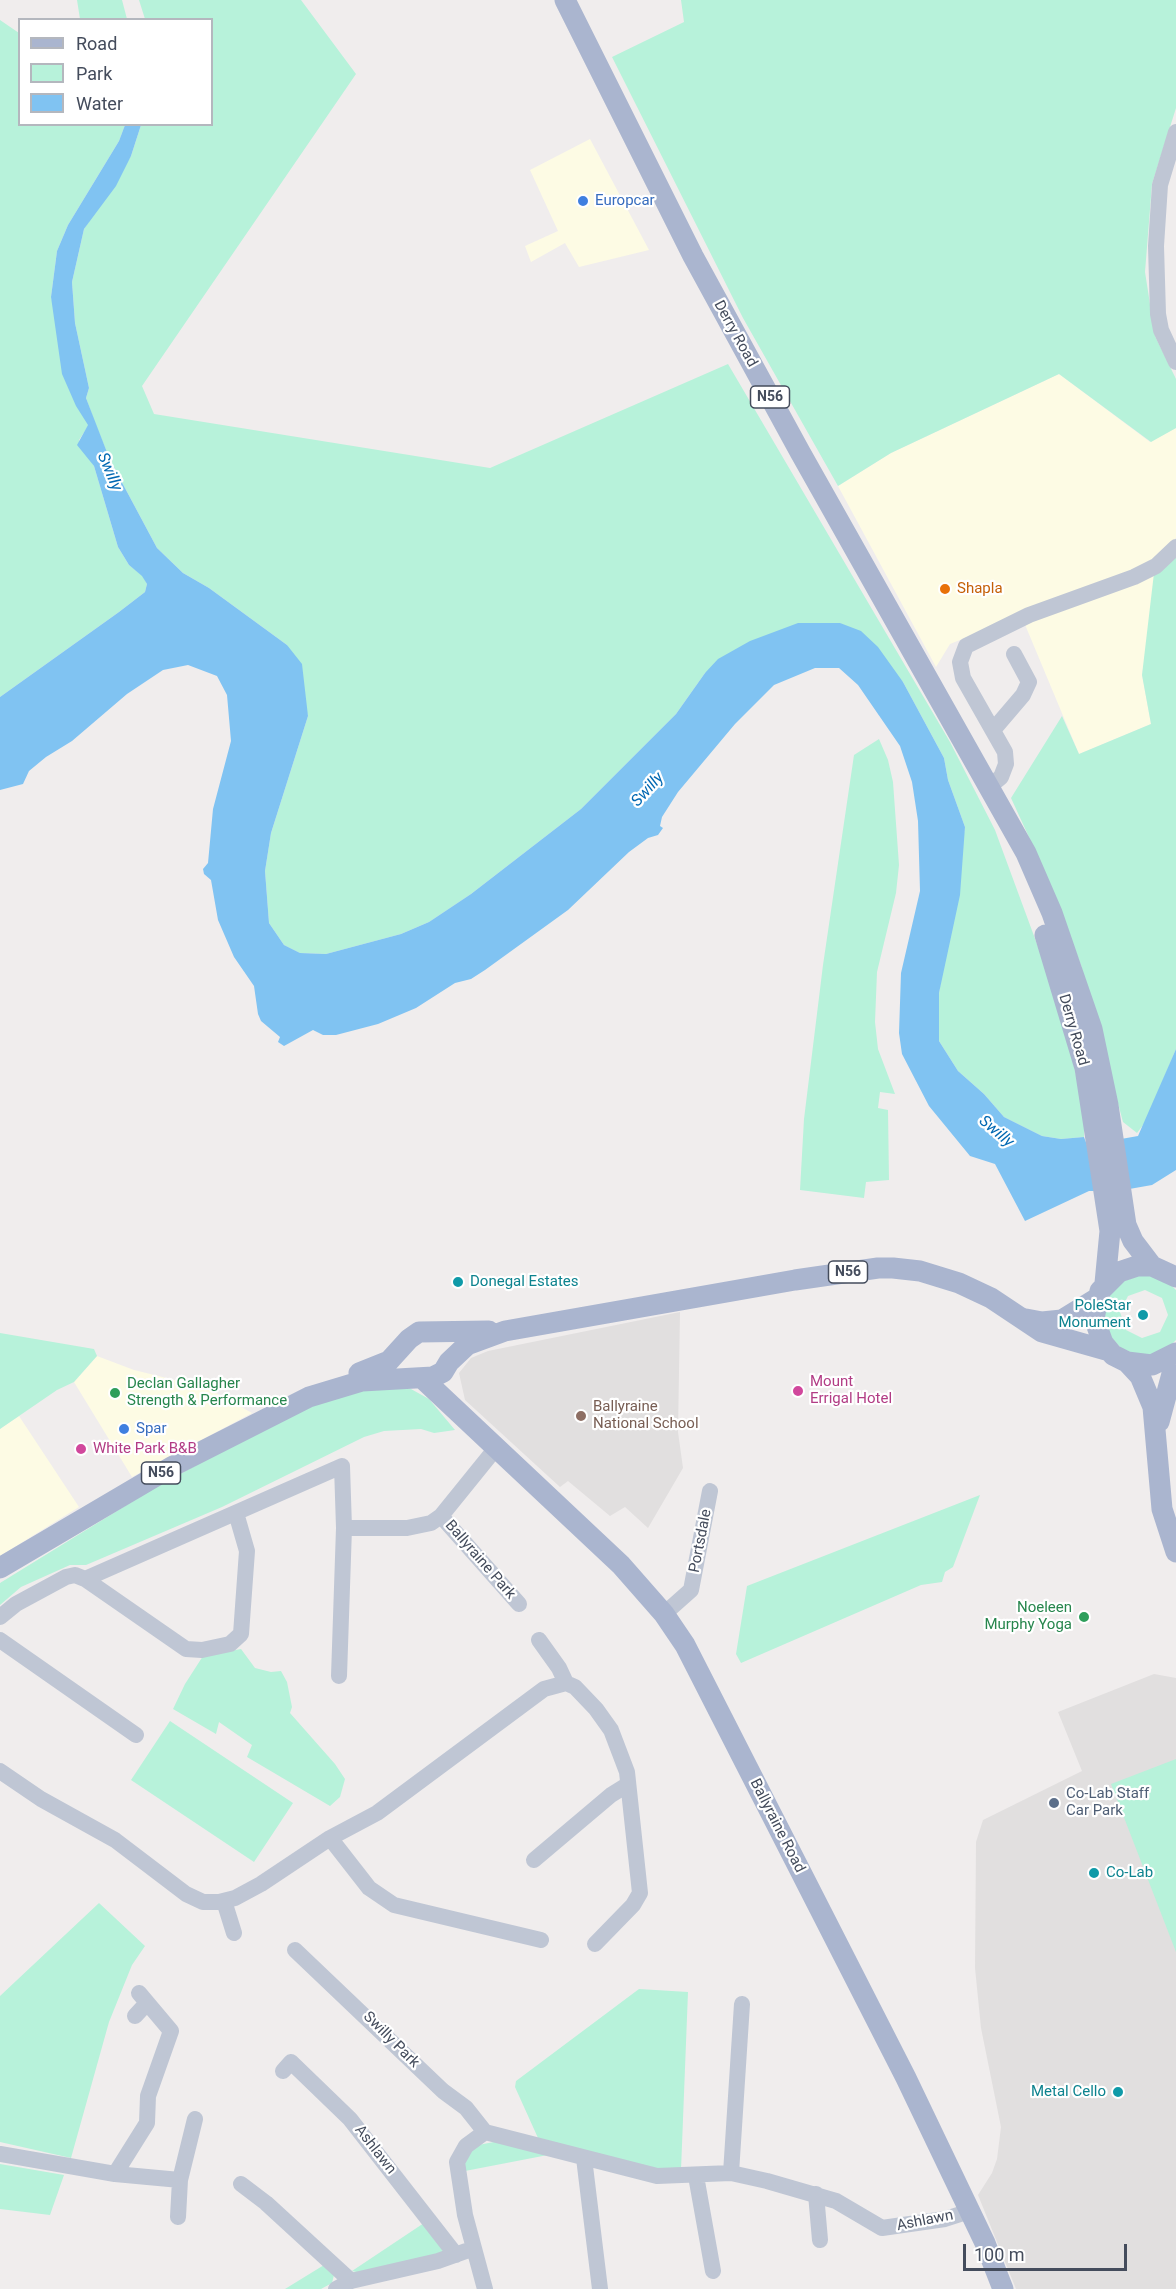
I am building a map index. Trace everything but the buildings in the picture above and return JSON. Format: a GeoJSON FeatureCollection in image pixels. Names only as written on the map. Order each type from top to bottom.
{"type":"FeatureCollection","features":[{"type":"Feature","properties":{"kind":"main road","name":"Derry Road"},"geometry":{"type":"LineString","coordinates":[[565,0],[693,256],[988,788],[1058,976],[1084,1068],[1102,1120],[1114,1199],[1110,1244],[1101,1291]]}},
{"type":"Feature","properties":{"kind":"main road","name":"Derry Road"},"geometry":{"type":"LineString","coordinates":[[1114,1199],[1130,1236],[1168,1272]]}},
{"type":"Feature","properties":{"kind":"main road","name":"N56"},"geometry":{"type":"LineString","coordinates":[[0,1568],[173,1466],[327,1390],[345,1378],[388,1361],[404,1347],[414,1334],[505,1331],[878,1268],[908,1269],[946,1278],[990,1298],[1049,1335],[1118,1357],[1152,1365],[1176,1353]]}},
{"type":"Feature","properties":{"kind":"main road","name":"N56"},"geometry":{"type":"LineString","coordinates":[[1023,1318],[1042,1322],[1062,1320],[1127,1268],[1168,1272]]}},
{"type":"Feature","properties":{"kind":"main road","name":"N56"},"geometry":{"type":"LineString","coordinates":[[1101,1291],[1095,1326],[1118,1357]]}},
{"type":"Feature","properties":{"kind":"main road","name":"N56"},"geometry":{"type":"LineString","coordinates":[[327,1390],[377,1379],[436,1377],[467,1345],[505,1331]]}},
{"type":"Feature","properties":{"kind":"main road"},"geometry":{"type":"LineString","coordinates":[[432,1332],[441,1336],[448,1344],[448,1365],[453,1389],[468,1420]]}},
{"type":"Feature","properties":{"kind":"main road"},"geometry":{"type":"LineString","coordinates":[[404,1347],[406,1366],[421,1378]]}},
{"type":"Feature","properties":{"kind":"main road"},"geometry":{"type":"LineString","coordinates":[[1118,1357],[1136,1370],[1146,1388],[1157,1431],[1162,1509],[1176,1552]]}},
{"type":"Feature","properties":{"kind":"main road"},"geometry":{"type":"LineString","coordinates":[[1157,1431],[1176,1359]]}},
{"type":"Feature","properties":{"kind":"main road","name":"Ballyraine Road"},"geometry":{"type":"LineString","coordinates":[[421,1378],[621,1565],[664,1614],[685,1645],[827,1927],[864,1994],[970,2211],[1003,2289]]}},
{"type":"Feature","properties":{"kind":"street"},"geometry":{"type":"LineString","coordinates":[[1176,132],[1160,185],[1156,246],[1158,314],[1161,330],[1176,362]]}},
{"type":"Feature","properties":{"kind":"street"},"geometry":{"type":"LineString","coordinates":[[988,788],[1001,777],[1006,764],[1005,752],[963,678],[960,662],[966,646],[1029,615],[1134,577],[1156,566],[1176,546]]}},
{"type":"Feature","properties":{"kind":"street"},"geometry":{"type":"LineString","coordinates":[[993,729],[1023,695],[1029,682],[1014,654]]}},
{"type":"Feature","properties":{"kind":"street","name":"Ballyraine Park"},"geometry":{"type":"LineString","coordinates":[[344,1528],[420,1526],[441,1516],[496,1448]]}},
{"type":"Feature","properties":{"kind":"street"},"geometry":{"type":"LineString","coordinates":[[85,1579],[342,1466],[344,1528],[339,1676]]}},
{"type":"Feature","properties":{"kind":"street","name":"Portsdale"},"geometry":{"type":"LineString","coordinates":[[664,1614],[691,1590],[710,1491]]}},
{"type":"Feature","properties":{"kind":"street"},"geometry":{"type":"LineString","coordinates":[[0,1617],[16,1604],[66,1577],[75,1575],[85,1579],[186,1649],[201,1650],[230,1644],[241,1634],[248,1551],[236,1513]]}},
{"type":"Feature","properties":{"kind":"street","name":"Ballyraine Park"},"geometry":{"type":"LineString","coordinates":[[441,1516],[519,1604]]}},
{"type":"Feature","properties":{"kind":"street"},"geometry":{"type":"LineString","coordinates":[[0,1640],[136,1735]]}},
{"type":"Feature","properties":{"kind":"street"},"geometry":{"type":"LineString","coordinates":[[539,1640],[559,1668],[566,1683]]}},
{"type":"Feature","properties":{"kind":"street"},"geometry":{"type":"LineString","coordinates":[[0,1771],[41,1799],[115,1840],[186,1894],[203,1902],[224,1901],[261,1884],[330,1838],[395,1802],[459,1750],[544,1689],[566,1683],[575,1687],[596,1708],[611,1730],[621,1751],[627,1772],[640,1893],[633,1905],[595,1944]]}},
{"type":"Feature","properties":{"kind":"street"},"geometry":{"type":"LineString","coordinates":[[534,1860],[611,1795],[627,1785]]}},
{"type":"Feature","properties":{"kind":"street"},"geometry":{"type":"LineString","coordinates":[[330,1838],[369,1888],[394,1905],[540,1940]]}},
{"type":"Feature","properties":{"kind":"street"},"geometry":{"type":"LineString","coordinates":[[224,1901],[234,1933]]}},
{"type":"Feature","properties":{"kind":"street","name":"Swilly Park"},"geometry":{"type":"LineString","coordinates":[[295,1950],[443,2091],[466,2108],[485,2132]]}},
{"type":"Feature","properties":{"kind":"street"},"geometry":{"type":"LineString","coordinates":[[115,2174],[147,2123],[148,2096],[171,2031],[143,1999],[135,2016]]}},
{"type":"Feature","properties":{"kind":"street"},"geometry":{"type":"LineString","coordinates":[[730,2174],[742,2004]]}},
{"type":"Feature","properties":{"kind":"street","name":"Ashlawn"},"geometry":{"type":"LineString","coordinates":[[283,2071],[291,2062],[350,2119],[456,2255]]}},
{"type":"Feature","properties":{"kind":"street"},"geometry":{"type":"LineString","coordinates":[[178,2217],[180,2180],[189,2123]]}},
{"type":"Feature","properties":{"kind":"street"},"geometry":{"type":"LineString","coordinates":[[485,2132],[466,2146],[457,2162],[465,2215],[485,2289]]}},
{"type":"Feature","properties":{"kind":"street","name":"Ashlawn"},"geometry":{"type":"LineString","coordinates":[[485,2132],[657,2176],[730,2174],[816,2194],[853,2209],[882,2228],[945,2219],[970,2211]]}},
{"type":"Feature","properties":{"kind":"street"},"geometry":{"type":"LineString","coordinates":[[0,2154],[115,2174],[180,2180]]}},
{"type":"Feature","properties":{"kind":"street"},"geometry":{"type":"LineString","coordinates":[[584,2158],[600,2289]]}},
{"type":"Feature","properties":{"kind":"street"},"geometry":{"type":"LineString","coordinates":[[696,2176],[713,2271]]}},
{"type":"Feature","properties":{"kind":"street"},"geometry":{"type":"LineString","coordinates":[[241,2184],[266,2203],[344,2285],[456,2255],[475,2247]]}},
{"type":"Feature","properties":{"kind":"street"},"geometry":{"type":"LineString","coordinates":[[816,2194],[820,2240]]}},
{"type":"Feature","properties":{"kind":"shaded area","name":"Europcar"},"geometry":{"type":"Polygon","coordinates":[[[590,139],[649,250],[579,267],[565,243],[531,262],[525,246],[558,231],[530,170],[590,139]]]}},
{"type":"Feature","properties":{"kind":"shaded area"},"geometry":{"type":"Polygon","coordinates":[[[1059,374],[1150,442],[1176,428],[1176,538],[1154,559],[1155,590],[1142,675],[1151,724],[1079,754],[1021,615],[950,644],[936,667],[838,486],[891,453],[1059,374]]]}},
{"type":"Feature","properties":{"kind":"shaded area","name":"Ballyraine National School"},"geometry":{"type":"Polygon","coordinates":[[[680,1312],[678,1432],[683,1468],[648,1528],[625,1507],[610,1516],[568,1481],[560,1487],[465,1400],[459,1373],[471,1358],[488,1351],[680,1312]]]}},
{"type":"Feature","properties":{"kind":"shaded area"},"geometry":{"type":"Polygon","coordinates":[[[97,1356],[134,1370],[207,1388],[252,1413],[132,1477],[74,1382],[97,1356]]]}},
{"type":"Feature","properties":{"kind":"shaded area"},"geometry":{"type":"Polygon","coordinates":[[[19,1416],[79,1507],[0,1556],[0,1429],[19,1416]]]}},
{"type":"Feature","properties":{"kind":"shaded area"},"geometry":{"type":"Polygon","coordinates":[[[1154,1674],[1176,1678],[1176,2289],[1016,2289],[978,2195],[992,2173],[997,2159],[1001,2127],[981,2028],[975,1968],[976,1842],[983,1820],[1082,1771],[1058,1712],[1154,1674]]]}},
{"type":"Feature","properties":{"kind":"green space"},"geometry":{"type":"Polygon","coordinates":[[[77,0],[122,0],[127,18],[80,18],[77,0]]]}},
{"type":"Feature","properties":{"kind":"green space"},"geometry":{"type":"Polygon","coordinates":[[[139,0],[301,0],[356,74],[142,386],[154,414],[490,468],[728,364],[950,742],[995,830],[1062,1012],[1084,1111],[1084,1137],[1061,1139],[1042,1136],[1004,1117],[984,1094],[958,1071],[939,1041],[939,993],[965,827],[948,780],[944,758],[903,682],[840,623],[824,624],[705,673],[676,714],[581,809],[471,894],[429,922],[401,934],[326,954],[300,953],[284,945],[269,923],[265,871],[271,833],[308,716],[287,645],[209,588],[183,573],[157,548],[110,460],[86,398],[89,388],[75,323],[72,282],[84,229],[131,156],[141,126],[213,126],[213,18],[145,18],[139,0]]]}},
{"type":"Feature","properties":{"kind":"green space"},"geometry":{"type":"Polygon","coordinates":[[[681,0],[1176,0],[1176,108],[1152,184],[1145,272],[1155,336],[1176,379],[1176,428],[1151,442],[1059,374],[891,453],[838,486],[743,318],[612,57],[684,22],[681,0]]]}},
{"type":"Feature","properties":{"kind":"green space"},"geometry":{"type":"Polygon","coordinates":[[[0,20],[18,32],[18,126],[125,126],[119,141],[68,225],[57,251],[51,297],[79,410],[86,417],[89,425],[79,440],[94,466],[118,547],[129,565],[143,576],[147,584],[145,592],[119,612],[0,697],[0,20]]]}},
{"type":"Feature","properties":{"kind":"green space"},"geometry":{"type":"Polygon","coordinates":[[[1176,556],[1176,1049],[1146,1121],[1137,1133],[1123,1122],[1081,965],[1045,872],[1011,798],[1062,716],[1079,754],[1151,724],[1142,675],[1154,573],[1176,556]]]}},
{"type":"Feature","properties":{"kind":"green space"},"geometry":{"type":"Polygon","coordinates":[[[879,739],[888,760],[893,782],[899,865],[896,893],[877,972],[875,1022],[878,1049],[895,1094],[880,1092],[878,1108],[888,1110],[889,1180],[866,1182],[864,1198],[800,1190],[804,1119],[823,965],[854,755],[879,739]]]}},
{"type":"Feature","properties":{"kind":"green space"},"geometry":{"type":"Polygon","coordinates":[[[1143,1274],[1167,1281],[1176,1290],[1176,1340],[1169,1347],[1154,1355],[1137,1355],[1121,1348],[1110,1336],[1104,1320],[1108,1296],[1119,1283],[1143,1274]],[[1145,1290],[1128,1296],[1120,1312],[1126,1330],[1142,1338],[1160,1332],[1168,1315],[1162,1298],[1145,1290]]]}},
{"type":"Feature","properties":{"kind":"green space"},"geometry":{"type":"Polygon","coordinates":[[[0,1333],[94,1349],[97,1356],[74,1382],[57,1390],[0,1429],[0,1333]]]}},
{"type":"Feature","properties":{"kind":"green space"},"geometry":{"type":"Polygon","coordinates":[[[362,1387],[411,1389],[429,1399],[455,1430],[434,1433],[421,1429],[384,1431],[364,1437],[222,1507],[86,1565],[70,1565],[21,1587],[0,1605],[0,1583],[151,1490],[284,1417],[362,1387]]]}},
{"type":"Feature","properties":{"kind":"green space"},"geometry":{"type":"Polygon","coordinates":[[[980,1495],[953,1567],[945,1572],[942,1582],[921,1585],[741,1663],[736,1654],[747,1586],[980,1495]]]}},
{"type":"Feature","properties":{"kind":"green space"},"geometry":{"type":"Polygon","coordinates":[[[241,1649],[255,1668],[271,1672],[281,1671],[287,1682],[292,1707],[290,1713],[335,1764],[345,1779],[340,1797],[330,1806],[247,1757],[252,1745],[219,1722],[216,1734],[173,1709],[185,1684],[203,1656],[241,1649]]]}},
{"type":"Feature","properties":{"kind":"green space"},"geometry":{"type":"Polygon","coordinates":[[[170,1721],[293,1803],[254,1862],[131,1780],[170,1721]]]}},
{"type":"Feature","properties":{"kind":"green space"},"geometry":{"type":"Polygon","coordinates":[[[1176,1759],[1176,1952],[1111,1784],[1176,1759]]]}},
{"type":"Feature","properties":{"kind":"green space"},"geometry":{"type":"Polygon","coordinates":[[[99,1903],[145,1946],[132,1965],[109,2022],[71,2158],[0,2142],[0,1996],[99,1903]]]}},
{"type":"Feature","properties":{"kind":"green space"},"geometry":{"type":"Polygon","coordinates":[[[639,1989],[688,1992],[681,2170],[661,2170],[538,2138],[515,2087],[516,2081],[639,1989]]]}},
{"type":"Feature","properties":{"kind":"green space"},"geometry":{"type":"Polygon","coordinates":[[[499,2141],[553,2154],[465,2171],[465,2155],[473,2146],[499,2141]]]}},
{"type":"Feature","properties":{"kind":"green space"},"geometry":{"type":"Polygon","coordinates":[[[0,2164],[64,2175],[50,2215],[0,2209],[0,2164]]]}},
{"type":"Feature","properties":{"kind":"green space"},"geometry":{"type":"Polygon","coordinates":[[[424,2223],[443,2248],[442,2254],[361,2273],[352,2271],[424,2223]]]}},
{"type":"Feature","properties":{"kind":"green space"},"geometry":{"type":"Polygon","coordinates":[[[324,2265],[334,2275],[332,2283],[321,2289],[285,2289],[324,2265]]]}},
{"type":"Feature","properties":{"kind":"water","name":"Swilly"},"geometry":{"type":"Polygon","coordinates":[[[125,126],[141,126],[131,156],[116,186],[84,229],[72,282],[75,323],[89,388],[86,398],[110,460],[157,548],[183,573],[209,588],[287,645],[302,664],[308,716],[271,833],[265,871],[269,923],[284,945],[300,953],[326,954],[401,934],[429,922],[471,894],[581,809],[676,714],[705,673],[718,659],[750,641],[798,623],[840,623],[861,631],[878,647],[903,682],[944,758],[948,780],[965,827],[960,895],[939,993],[939,1041],[958,1071],[984,1094],[1004,1117],[1042,1136],[1061,1139],[1084,1137],[1087,1145],[1138,1136],[1176,1049],[1176,1170],[1152,1185],[1118,1191],[1089,1191],[1025,1221],[995,1164],[970,1156],[929,1106],[902,1054],[899,1033],[901,973],[920,891],[918,821],[912,782],[900,746],[858,685],[839,668],[815,668],[774,685],[735,724],[678,792],[662,817],[660,826],[663,828],[658,835],[648,838],[629,852],[568,910],[485,970],[471,979],[455,983],[416,1008],[378,1024],[336,1035],[323,1035],[313,1030],[284,1046],[278,1042],[280,1037],[261,1021],[254,986],[234,957],[218,920],[211,880],[204,874],[203,869],[208,863],[213,809],[231,741],[227,695],[217,676],[188,665],[163,670],[127,694],[72,741],[46,757],[29,771],[23,784],[0,790],[0,697],[119,612],[145,592],[147,584],[142,576],[129,565],[118,547],[94,466],[77,445],[88,425],[76,406],[62,374],[51,297],[57,251],[68,225],[119,141],[125,126]]]}},
{"type":"Feature","properties":{"kind":"place","name":"Europcar"},"geometry":{"type":"Point","coordinates":[583,201]}},
{"type":"Feature","properties":{"kind":"place","name":"Shapla"},"geometry":{"type":"Point","coordinates":[945,589]}},
{"type":"Feature","properties":{"kind":"place","name":"Donegal Estates"},"geometry":{"type":"Point","coordinates":[458,1282]}},
{"type":"Feature","properties":{"kind":"place","name":"PoleStar Monument"},"geometry":{"type":"Point","coordinates":[1143,1315]}},
{"type":"Feature","properties":{"kind":"place","name":"Mount Errigal Hotel"},"geometry":{"type":"Point","coordinates":[798,1391]}},
{"type":"Feature","properties":{"kind":"place","name":"Declan Gallagher Strength & Performance"},"geometry":{"type":"Point","coordinates":[115,1393]}},
{"type":"Feature","properties":{"kind":"place","name":"Ballyraine National School"},"geometry":{"type":"Point","coordinates":[581,1416]}},
{"type":"Feature","properties":{"kind":"place","name":"Spar"},"geometry":{"type":"Point","coordinates":[124,1429]}},
{"type":"Feature","properties":{"kind":"place","name":"White Park B&B"},"geometry":{"type":"Point","coordinates":[81,1449]}},
{"type":"Feature","properties":{"kind":"place","name":"Noeleen Murphy Yoga"},"geometry":{"type":"Point","coordinates":[1084,1617]}},
{"type":"Feature","properties":{"kind":"place","name":"Co-Lab Staff Car Park"},"geometry":{"type":"Point","coordinates":[1054,1803]}},
{"type":"Feature","properties":{"kind":"place","name":"Co-Lab"},"geometry":{"type":"Point","coordinates":[1094,1873]}},
{"type":"Feature","properties":{"kind":"place","name":"Metal Cello"},"geometry":{"type":"Point","coordinates":[1118,2092]}}]}
